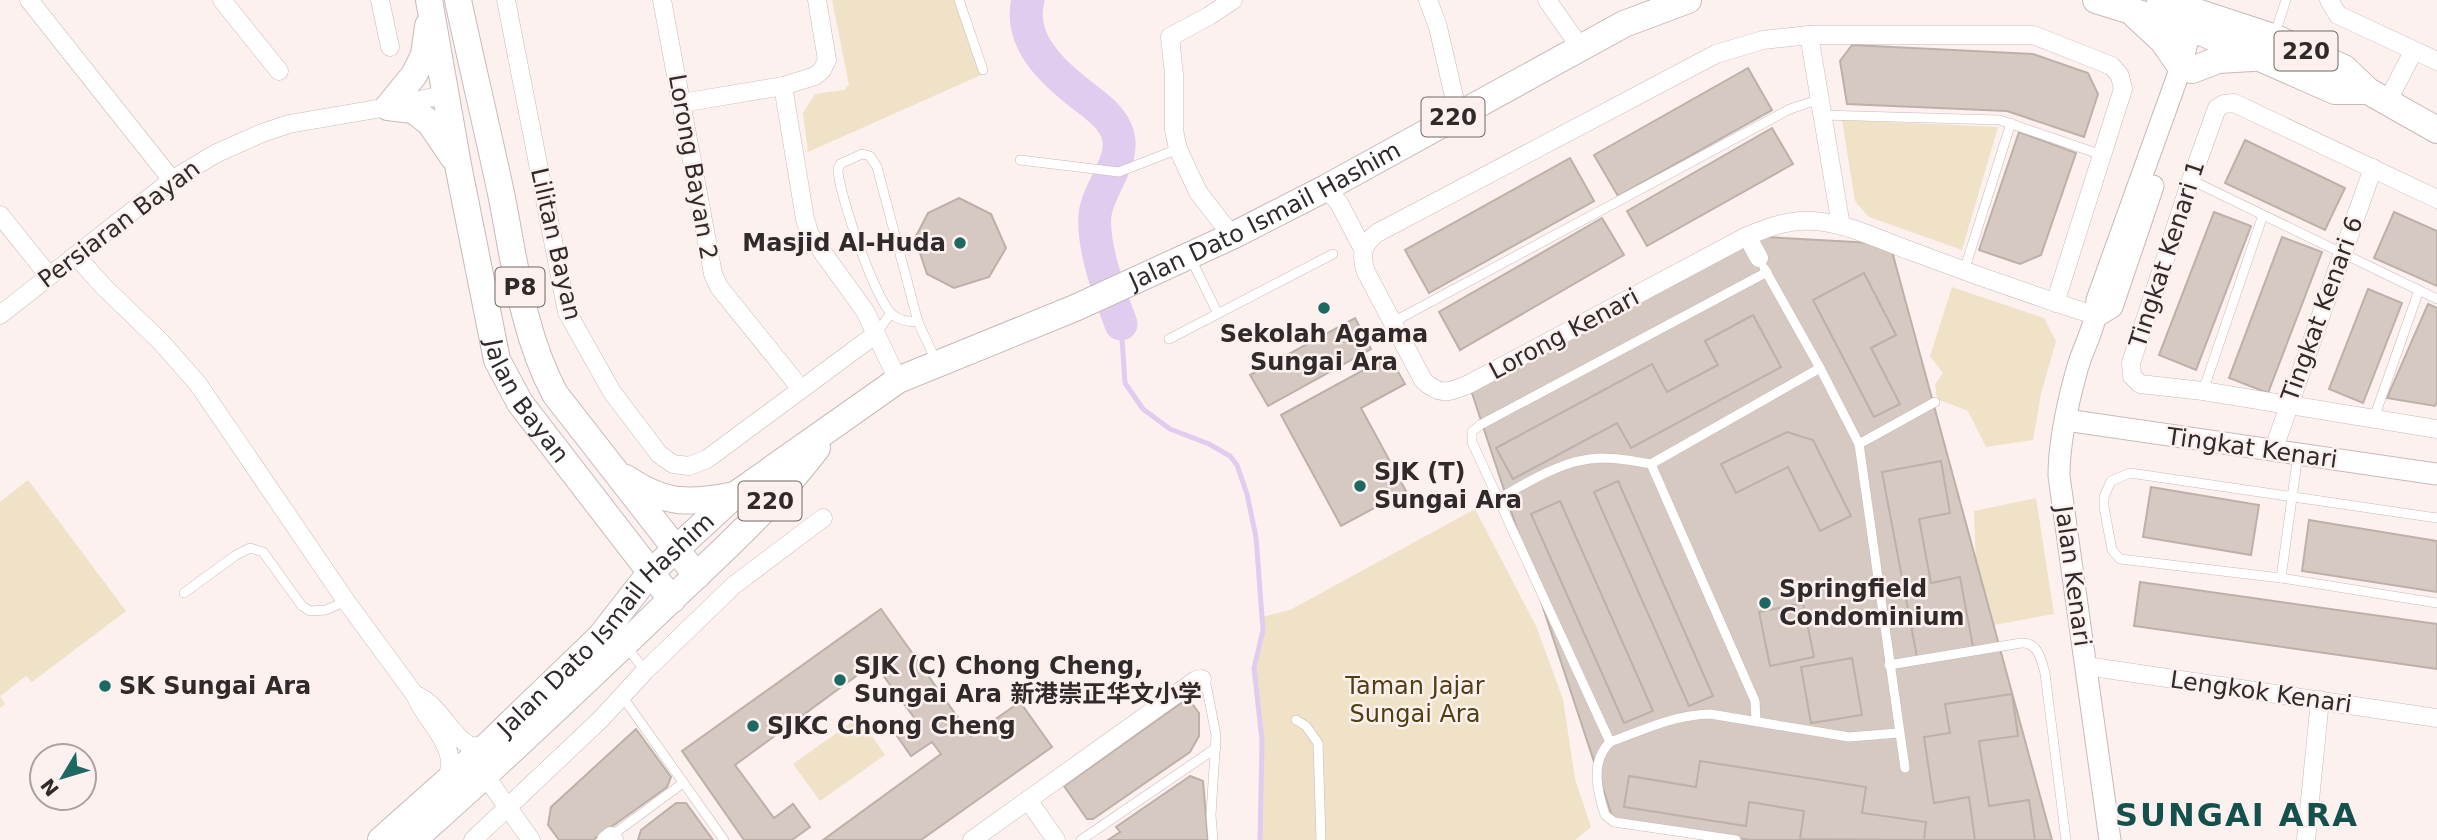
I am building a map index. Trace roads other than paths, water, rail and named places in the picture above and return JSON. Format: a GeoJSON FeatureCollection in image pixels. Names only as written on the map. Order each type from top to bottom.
{"type":"FeatureCollection","features":[{"type":"Feature","properties":{"kind":"main road"},"geometry":{"type":"LineString","coordinates":[[447,93],[463,85],[464,78],[458,0]]}},
{"type":"Feature","properties":{"kind":"main road","name":"Jalan Bayan"},"geometry":{"type":"LineString","coordinates":[[458,0],[530,338],[540,367],[555,394],[697,576]]}},
{"type":"Feature","properties":{"kind":"main road","name":"Jalan Dato Ismail Hashim"},"geometry":{"type":"LineString","coordinates":[[413,840],[482,760],[601,636],[650,573],[676,548],[735,495],[898,380],[1075,308],[1190,257],[1326,188],[1632,16],[1688,0]]}},
{"type":"Feature","properties":{"kind":"main road","name":"220"},"geometry":{"type":"LineString","coordinates":[[2096,0],[2199,22]]}},
{"type":"Feature","properties":{"kind":"main road","name":"220"},"geometry":{"type":"LineString","coordinates":[[2160,0],[2199,22],[2266,48],[2335,90],[2378,97],[2437,130]]}},
{"type":"Feature","properties":{"kind":"main road"},"geometry":{"type":"LineString","coordinates":[[388,107],[414,75],[424,55],[430,3]]}},
{"type":"Feature","properties":{"kind":"main road","name":"Jalan Bayan"},"geometry":{"type":"LineString","coordinates":[[430,3],[458,165],[497,360],[520,403],[672,600]]}},
{"type":"Feature","properties":{"kind":"main road"},"geometry":{"type":"LineString","coordinates":[[2126,8],[2156,34],[2187,68],[2266,48]]}},
{"type":"Feature","properties":{"kind":"main road"},"geometry":{"type":"LineString","coordinates":[[447,93],[459,95],[469,104],[494,161]]}},
{"type":"Feature","properties":{"kind":"main road"},"geometry":{"type":"LineString","coordinates":[[388,107],[413,110],[430,123],[458,165]]}},
{"type":"Feature","properties":{"kind":"main road","name":"Jalan Dato Ismail Hashim"},"geometry":{"type":"LineString","coordinates":[[381,840],[446,783],[482,760],[625,645],[748,526],[837,422]]}},
{"type":"Feature","properties":{"kind":"main road"},"geometry":{"type":"LineString","coordinates":[[610,467],[642,488],[676,501],[707,501],[735,495]]}},
{"type":"Feature","properties":{"kind":"street"},"geometry":{"type":"LineString","coordinates":[[29,0],[172,180]]}},
{"type":"Feature","properties":{"kind":"street"},"geometry":{"type":"LineString","coordinates":[[222,0],[279,71]]}},
{"type":"Feature","properties":{"kind":"street"},"geometry":{"type":"LineString","coordinates":[[380,0],[390,47]]}},
{"type":"Feature","properties":{"kind":"street","name":"Lilitan Bayan"},"geometry":{"type":"LineString","coordinates":[[506,0],[567,313],[612,392],[659,454],[673,464],[689,466],[708,459],[876,334]]}},
{"type":"Feature","properties":{"kind":"street","name":"Lorong Bayan 2"},"geometry":{"type":"LineString","coordinates":[[662,0],[713,274],[719,287],[801,389]]}},
{"type":"Feature","properties":{"kind":"street"},"geometry":{"type":"LineString","coordinates":[[682,103],[783,86],[815,76],[827,60],[817,0]]}},
{"type":"Feature","properties":{"kind":"street"},"geometry":{"type":"LineString","coordinates":[[1232,236],[1198,192],[1178,149],[1174,130],[1174,75],[1170,37],[1233,0]]}},
{"type":"Feature","properties":{"kind":"street"},"geometry":{"type":"LineString","coordinates":[[1428,0],[1438,27],[1458,114]]}},
{"type":"Feature","properties":{"kind":"street"},"geometry":{"type":"LineString","coordinates":[[1547,0],[1580,47]]}},
{"type":"Feature","properties":{"kind":"street"},"geometry":{"type":"LineString","coordinates":[[2329,0],[2338,15],[2437,61]]}},
{"type":"Feature","properties":{"kind":"street","name":"Jalan Kenari"},"geometry":{"type":"LineString","coordinates":[[2110,840],[2059,475],[2059,449],[2076,372],[2097,316],[2097,300],[2187,68],[2199,22]]}},
{"type":"Feature","properties":{"kind":"street"},"geometry":{"type":"LineString","coordinates":[[1809,35],[1841,226]]}},
{"type":"Feature","properties":{"kind":"street"},"geometry":{"type":"LineString","coordinates":[[1363,249],[1367,240],[1377,233],[1716,54],[1763,40],[1809,35],[2033,35],[2112,66],[2120,76],[2123,89],[2055,303]]}},
{"type":"Feature","properties":{"kind":"street"},"geometry":{"type":"LineString","coordinates":[[2378,97],[2413,52]]}},
{"type":"Feature","properties":{"kind":"street"},"geometry":{"type":"LineString","coordinates":[[783,86],[810,235],[865,312],[898,380]]}},
{"type":"Feature","properties":{"kind":"street","name":"Persiaran Bayan"},"geometry":{"type":"LineString","coordinates":[[0,315],[172,180],[215,154],[289,124],[388,107],[447,93]]}},
{"type":"Feature","properties":{"kind":"street","name":"Tingkat Kenari 1"},"geometry":{"type":"LineString","coordinates":[[2437,199],[2234,103],[2224,104],[2217,108],[2191,180],[2131,363],[2131,371],[2140,384],[2203,391],[2437,429]]}},
{"type":"Feature","properties":{"kind":"street","name":"Tingkat Kenari 6"},"geometry":{"type":"LineString","coordinates":[[2273,451],[2373,168]]}},
{"type":"Feature","properties":{"kind":"street","name":"Lorong Kenari"},"geometry":{"type":"LineString","coordinates":[[1326,188],[1339,203],[1363,249],[1362,259],[1366,272],[1423,380],[1432,389],[1443,392],[1455,390],[1747,236],[1772,225],[1795,221],[1816,221],[1841,226],[2097,316]]}},
{"type":"Feature","properties":{"kind":"street"},"geometry":{"type":"LineString","coordinates":[[0,215],[49,276]]}},
{"type":"Feature","properties":{"kind":"street"},"geometry":{"type":"LineString","coordinates":[[1747,236],[1763,265]]}},
{"type":"Feature","properties":{"kind":"street"},"geometry":{"type":"LineString","coordinates":[[76,256],[161,342],[198,384],[346,601],[415,695],[447,748],[450,763],[446,783]]}},
{"type":"Feature","properties":{"kind":"street","name":"Tingkat Kenari"},"geometry":{"type":"LineString","coordinates":[[2066,420],[2437,474]]}},
{"type":"Feature","properties":{"kind":"street"},"geometry":{"type":"LineString","coordinates":[[473,840],[509,808],[733,586],[823,518]]}},
{"type":"Feature","properties":{"kind":"street","name":"Lengkok Kenari"},"geometry":{"type":"LineString","coordinates":[[2086,666],[2437,718]]}},
{"type":"Feature","properties":{"kind":"street"},"geometry":{"type":"LineString","coordinates":[[972,840],[1196,680],[1202,679]]}},
{"type":"Feature","properties":{"kind":"street"},"geometry":{"type":"LineString","coordinates":[[415,695],[429,701],[461,740],[472,746],[531,840]]}},
{"type":"Feature","properties":{"kind":"street"},"geometry":{"type":"LineString","coordinates":[[2306,840],[2320,701]]}},
{"type":"Feature","properties":{"kind":"street"},"geometry":{"type":"LineString","coordinates":[[1028,800],[1056,840]]}},
{"type":"Feature","properties":{"kind":"lane"},"geometry":{"type":"LineString","coordinates":[[959,0],[982,70]]}},
{"type":"Feature","properties":{"kind":"lane"},"geometry":{"type":"LineString","coordinates":[[2266,48],[2286,0]]}},
{"type":"Feature","properties":{"kind":"lane"},"geometry":{"type":"LineString","coordinates":[[1393,322],[1790,109],[1821,107],[2000,120],[2102,155]]}},
{"type":"Feature","properties":{"kind":"lane"},"geometry":{"type":"LineString","coordinates":[[1964,271],[2011,123]]}},
{"type":"Feature","properties":{"kind":"lane"},"geometry":{"type":"LineString","coordinates":[[1020,160],[1119,172],[1178,149]]}},
{"type":"Feature","properties":{"kind":"lane"},"geometry":{"type":"LineString","coordinates":[[918,322],[904,321],[890,314],[858,248],[838,174],[840,164],[862,154],[870,156],[877,167],[918,322],[936,363]]}},
{"type":"Feature","properties":{"kind":"lane"},"geometry":{"type":"LineString","coordinates":[[2191,180],[2437,299]]}},
{"type":"Feature","properties":{"kind":"lane"},"geometry":{"type":"LineString","coordinates":[[2203,391],[2263,215]]}},
{"type":"Feature","properties":{"kind":"lane"},"geometry":{"type":"LineString","coordinates":[[1169,340],[1333,254]]}},
{"type":"Feature","properties":{"kind":"lane"},"geometry":{"type":"LineString","coordinates":[[1190,257],[1218,314]]}},
{"type":"Feature","properties":{"kind":"lane"},"geometry":{"type":"LineString","coordinates":[[1609,742],[1472,442],[1472,432],[1763,265],[1821,368],[1859,444],[1905,768]]}},
{"type":"Feature","properties":{"kind":"lane"},"geometry":{"type":"LineString","coordinates":[[2374,418],[2419,290]]}},
{"type":"Feature","properties":{"kind":"lane"},"geometry":{"type":"LineString","coordinates":[[876,334],[890,314]]}},
{"type":"Feature","properties":{"kind":"lane"},"geometry":{"type":"LineString","coordinates":[[1498,499],[1555,468],[1576,461],[1600,458],[1651,464],[1821,368]]}},
{"type":"Feature","properties":{"kind":"lane"},"geometry":{"type":"LineString","coordinates":[[1859,444],[1935,402]]}},
{"type":"Feature","properties":{"kind":"lane"},"geometry":{"type":"LineString","coordinates":[[2281,578],[2298,454]]}},
{"type":"Feature","properties":{"kind":"lane"},"geometry":{"type":"LineString","coordinates":[[1651,464],[1755,701],[1756,721]]}},
{"type":"Feature","properties":{"kind":"lane"},"geometry":{"type":"LineString","coordinates":[[2437,518],[2130,473],[2111,481],[2104,497],[2112,550],[2120,559],[2281,578],[2437,603]]}},
{"type":"Feature","properties":{"kind":"lane"},"geometry":{"type":"LineString","coordinates":[[184,593],[236,555],[250,548],[263,552],[302,606],[310,611],[326,610],[346,601]]}},
{"type":"Feature","properties":{"kind":"lane"},"geometry":{"type":"LineString","coordinates":[[1889,665],[2028,642],[2034,646],[2045,673],[2067,840]]}},
{"type":"Feature","properties":{"kind":"lane"},"geometry":{"type":"LineString","coordinates":[[625,645],[645,671]]}},
{"type":"Feature","properties":{"kind":"lane"},"geometry":{"type":"LineString","coordinates":[[1202,679],[1206,684],[1216,735],[1211,815],[1213,840]]}},
{"type":"Feature","properties":{"kind":"lane"},"geometry":{"type":"LineString","coordinates":[[622,696],[724,840]]}},
{"type":"Feature","properties":{"kind":"lane"},"geometry":{"type":"LineString","coordinates":[[1736,840],[1614,822],[1605,815],[1596,765],[1600,752],[1609,742],[1691,714],[1710,714],[1849,737],[1898,733]]}},
{"type":"Feature","properties":{"kind":"lane"},"geometry":{"type":"LineString","coordinates":[[1296,720],[1306,726],[1318,743],[1321,840]]}},
{"type":"Feature","properties":{"kind":"lane"},"geometry":{"type":"LineString","coordinates":[[1081,840],[1216,748]]}},
{"type":"Feature","properties":{"kind":"lane"},"geometry":{"type":"LineString","coordinates":[[611,839],[683,783]]}},
{"type":"Feature","properties":{"kind":"waterway"},"geometry":{"type":"LineString","coordinates":[[1028,0],[1028,28],[1047,64],[1105,114],[1116,130],[1119,151],[1097,204],[1095,228],[1103,270],[1121,324]]}},
{"type":"Feature","properties":{"kind":"waterway"},"geometry":{"type":"LineString","coordinates":[[1121,324],[1125,383],[1143,409],[1170,429],[1209,444],[1230,456],[1237,465],[1247,494],[1256,537],[1263,630],[1254,668],[1262,740],[1260,840]]}},
{"type":"Feature","properties":{"kind":"place","name":"Masjid Al-Huda"},"geometry":{"type":"Point","coordinates":[960,243]}},
{"type":"Feature","properties":{"kind":"place","name":"Sekolah Agama Sungai Ara"},"geometry":{"type":"Point","coordinates":[1324,308]}},
{"type":"Feature","properties":{"kind":"place","name":"SJK (T) Sungai Ara"},"geometry":{"type":"Point","coordinates":[1360,486]}},
{"type":"Feature","properties":{"kind":"place","name":"Springfield Condominium"},"geometry":{"type":"Point","coordinates":[1765,603]}},
{"type":"Feature","properties":{"kind":"place","name":"SJK (C) Chong Cheng, Sungai Ara 新港崇正华文小学"},"geometry":{"type":"Point","coordinates":[840,680]}},
{"type":"Feature","properties":{"kind":"place","name":"SK Sungai Ara"},"geometry":{"type":"Point","coordinates":[105,686]}},
{"type":"Feature","properties":{"kind":"place","name":"SJKC Chong Cheng"},"geometry":{"type":"Point","coordinates":[753,726]}},
{"type":"Feature","properties":{"kind":"district","name":"SUNGAI ARA"},"geometry":{"type":"Point","coordinates":[2237,815]}},
{"type":"Feature","properties":{"kind":"park label","name":"Taman Jajar Sungai Ara"},"geometry":{"type":"Point","coordinates":[1415,700]}}]}
